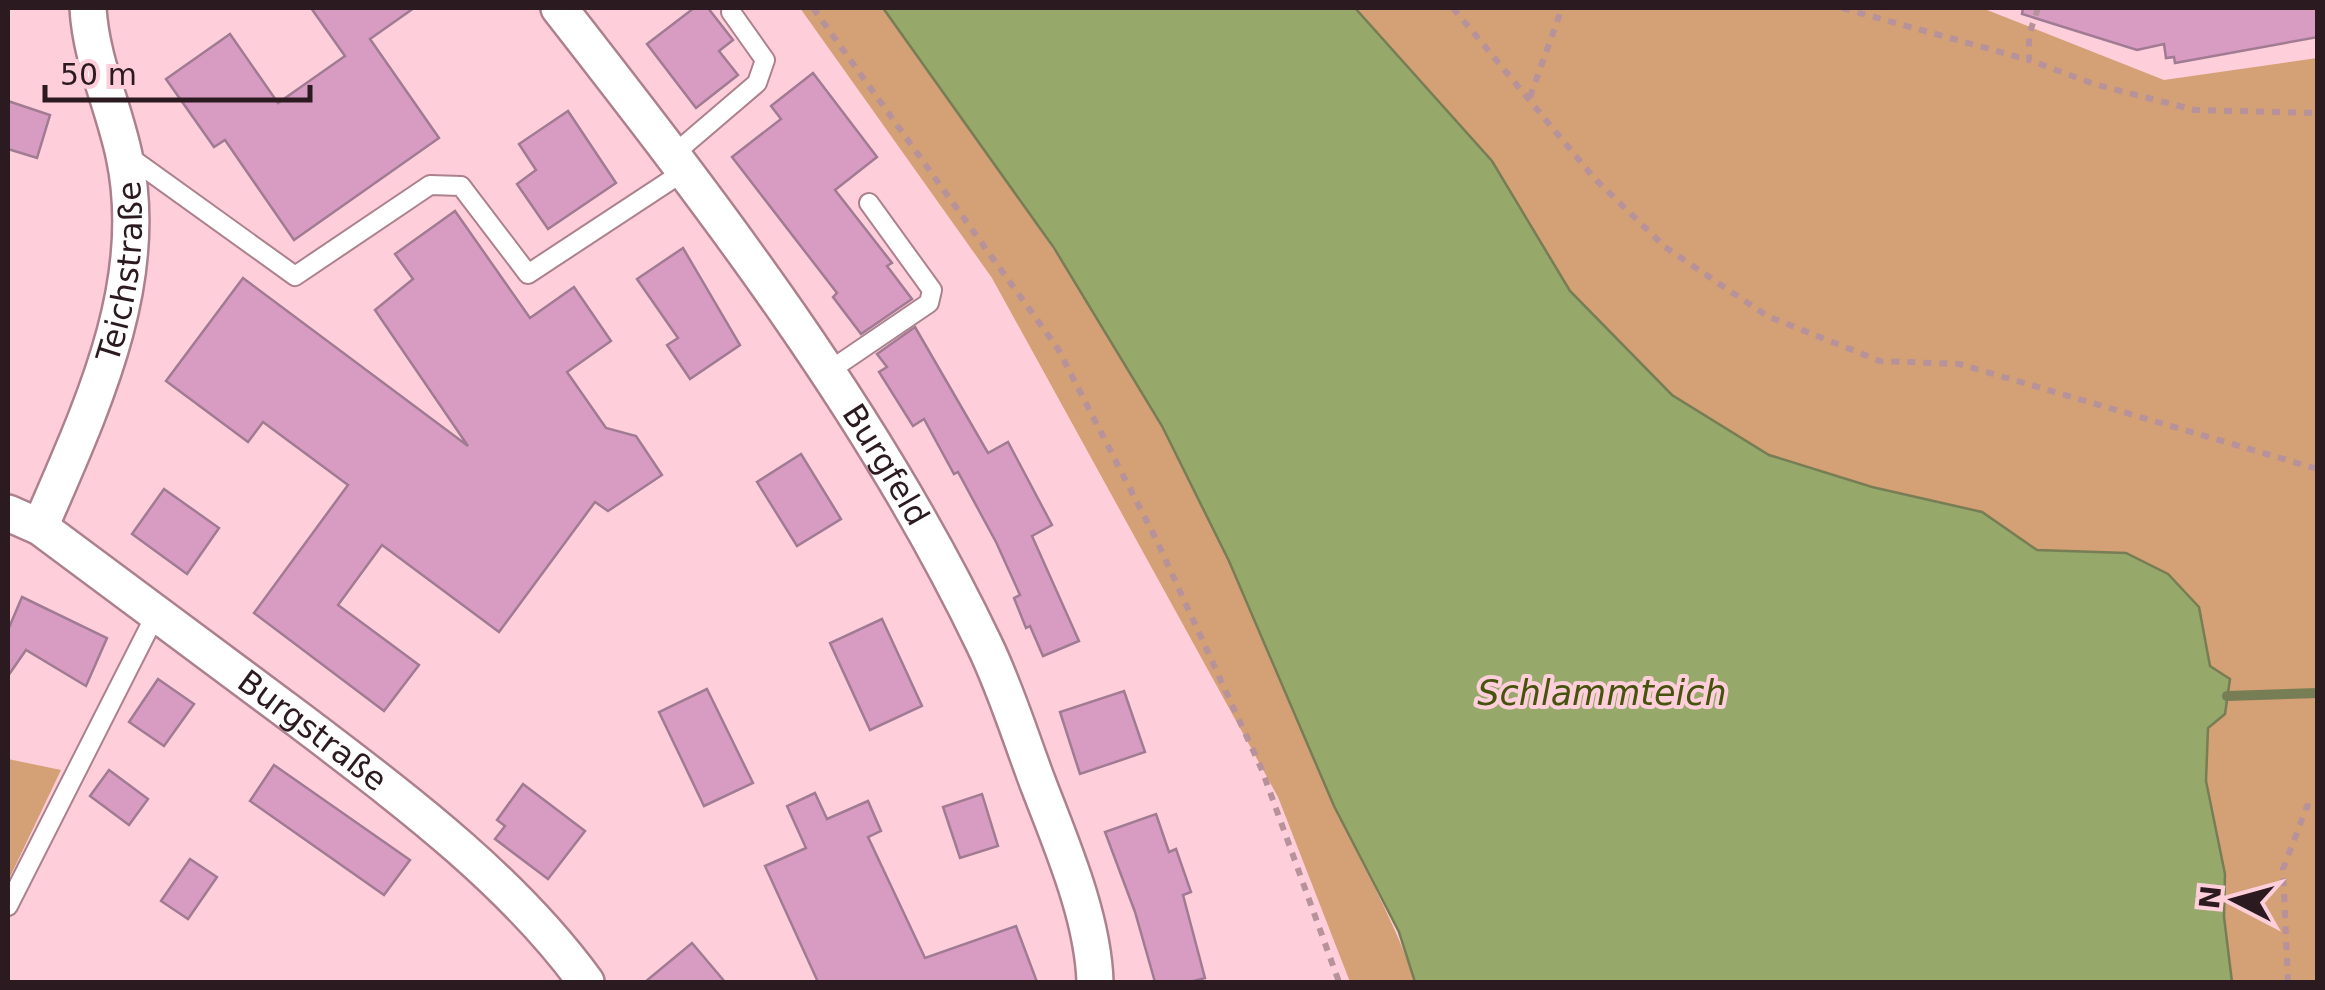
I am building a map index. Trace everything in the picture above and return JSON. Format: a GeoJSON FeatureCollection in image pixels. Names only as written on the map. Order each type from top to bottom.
{"type":"FeatureCollection","features":[{"type":"Feature","properties":{"kind":"street","name":"Teichstraße"},"geometry":{"type":"LineString","coordinates":[[40,527],[120,323],[132,214],[124,153],[100,81],[88,8]]}},
{"type":"Feature","properties":{"kind":"street","name":"Burgfeld"},"geometry":{"type":"LineString","coordinates":[[560,8],[679,162],[826,373],[892,477],[985,646],[1054,826],[1087,931],[1095,982]]}},
{"type":"Feature","properties":{"kind":"street","name":"Burgstraße"},"geometry":{"type":"LineString","coordinates":[[8,513],[40,527],[372,775],[474,861],[566,955],[586,982]]}},
{"type":"Feature","properties":{"kind":"lane"},"geometry":{"type":"LineString","coordinates":[[124,153],[296,276],[430,185],[461,186],[528,274],[679,162],[757,83],[765,60],[730,12]]}},
{"type":"Feature","properties":{"kind":"lane"},"geometry":{"type":"LineString","coordinates":[[826,373],[929,303],[932,290],[869,203]]}},
{"type":"Feature","properties":{"kind":"lane"},"geometry":{"type":"LineString","coordinates":[[8,906],[156,614]]}},
{"type":"Feature","properties":{"kind":"path"},"geometry":{"type":"LineString","coordinates":[[813,8],[1058,349],[1156,540],[1262,770],[1338,982]]}},
{"type":"Feature","properties":{"kind":"path"},"geometry":{"type":"LineString","coordinates":[[1453,8],[1594,178],[1665,247],[1768,316],[1880,361],[1959,364],[2318,470]]}},
{"type":"Feature","properties":{"kind":"path"},"geometry":{"type":"LineString","coordinates":[[1530,97],[1562,8]]}},
{"type":"Feature","properties":{"kind":"path"},"geometry":{"type":"LineString","coordinates":[[1842,8],[2029,60],[2094,84],[2195,110],[2318,113]]}},
{"type":"Feature","properties":{"kind":"path"},"geometry":{"type":"LineString","coordinates":[[2029,60],[2029,35],[2038,8]]}},
{"type":"Feature","properties":{"kind":"path"},"geometry":{"type":"LineString","coordinates":[[2288,982],[2284,869],[2307,806],[2318,808]]}},
{"type":"Feature","properties":{"kind":"shaded area"},"geometry":{"type":"Polygon","coordinates":[[[800,8],[895,8],[896,24],[1000,170],[1099,320],[1207,512],[1415,982],[1350,982],[1278,797],[992,278],[800,8]]]}},
{"type":"Feature","properties":{"kind":"shaded area"},"geometry":{"type":"Polygon","coordinates":[[[1355,8],[1982,8],[2164,80],[2317,58],[2317,982],[2232,982],[2224,917],[2225,874],[2206,781],[2208,727],[2225,714],[2230,679],[2209,666],[2126,553],[2037,550],[1982,512],[1872,487],[1769,455],[1672,395],[1570,291],[1492,161],[1355,8]]]}},
{"type":"Feature","properties":{"kind":"shaded area"},"geometry":{"type":"Polygon","coordinates":[[[8,759],[61,770],[8,881],[8,759]]]}},
{"type":"Feature","properties":{"kind":"water","name":"Schlammteich"},"geometry":{"type":"Polygon","coordinates":[[[883,8],[1355,8],[1492,161],[1570,291],[1672,395],[1769,455],[1872,487],[1982,512],[2037,550],[2126,553],[2168,574],[2199,607],[2210,666],[2230,679],[2225,714],[2208,728],[2206,781],[2225,874],[2224,917],[2232,982],[1415,982],[1399,932],[1334,806],[1229,561],[1162,426],[1054,248],[883,8]]]}},
{"type":"Feature","properties":{"kind":"building"},"geometry":{"type":"Polygon","coordinates":[[[311,8],[414,8],[370,39],[439,138],[294,240],[225,140],[214,147],[166,79],[230,34],[278,103],[345,56],[311,8]]]}},
{"type":"Feature","properties":{"kind":"building"},"geometry":{"type":"Polygon","coordinates":[[[694,8],[708,8],[733,40],[719,51],[738,75],[696,108],[647,44],[694,8]]]}},
{"type":"Feature","properties":{"kind":"building"},"geometry":{"type":"Polygon","coordinates":[[[2023,8],[2318,8],[2318,37],[2175,63],[2174,57],[2166,58],[2164,44],[2137,50],[2022,14],[2023,8]]]}},
{"type":"Feature","properties":{"kind":"building"},"geometry":{"type":"Polygon","coordinates":[[[813,73],[877,157],[835,190],[892,263],[887,266],[912,299],[861,334],[833,297],[837,293],[732,157],[781,119],[771,106],[813,73]]]}},
{"type":"Feature","properties":{"kind":"building"},"geometry":{"type":"Polygon","coordinates":[[[8,101],[50,115],[37,158],[8,149],[8,101]]]}},
{"type":"Feature","properties":{"kind":"building"},"geometry":{"type":"Polygon","coordinates":[[[568,111],[616,183],[548,229],[517,184],[536,170],[519,144],[568,111]]]}},
{"type":"Feature","properties":{"kind":"building"},"geometry":{"type":"Polygon","coordinates":[[[455,211],[530,318],[574,287],[611,341],[567,372],[606,428],[636,436],[662,475],[608,511],[595,502],[499,632],[382,545],[338,605],[419,665],[384,711],[254,613],[348,485],[263,422],[248,442],[166,381],[243,278],[468,446],[375,310],[413,279],[395,254],[455,211]]]}},
{"type":"Feature","properties":{"kind":"building"},"geometry":{"type":"Polygon","coordinates":[[[683,248],[740,345],[690,379],[667,345],[678,338],[637,279],[683,248]]]}},
{"type":"Feature","properties":{"kind":"building"},"geometry":{"type":"Polygon","coordinates":[[[915,327],[988,453],[1008,442],[1052,525],[1032,536],[1079,641],[1043,656],[1030,626],[1026,628],[1014,598],[1020,595],[996,542],[958,472],[954,474],[924,419],[913,426],[879,372],[887,367],[877,354],[915,327]]]}},
{"type":"Feature","properties":{"kind":"building"},"geometry":{"type":"Polygon","coordinates":[[[801,454],[841,519],[797,546],[757,482],[801,454]]]}},
{"type":"Feature","properties":{"kind":"building"},"geometry":{"type":"Polygon","coordinates":[[[164,489],[219,528],[187,574],[132,534],[164,489]]]}},
{"type":"Feature","properties":{"kind":"building"},"geometry":{"type":"Polygon","coordinates":[[[22,597],[107,638],[86,686],[26,650],[8,676],[8,630],[22,597]]]}},
{"type":"Feature","properties":{"kind":"building"},"geometry":{"type":"Polygon","coordinates":[[[882,619],[922,706],[870,730],[830,643],[882,619]]]}},
{"type":"Feature","properties":{"kind":"building"},"geometry":{"type":"Polygon","coordinates":[[[158,679],[194,704],[164,746],[129,722],[158,679]]]}},
{"type":"Feature","properties":{"kind":"building"},"geometry":{"type":"Polygon","coordinates":[[[707,689],[753,783],[704,806],[659,712],[707,689]]]}},
{"type":"Feature","properties":{"kind":"building"},"geometry":{"type":"Polygon","coordinates":[[[1124,691],[1145,752],[1080,774],[1060,712],[1124,691]]]}},
{"type":"Feature","properties":{"kind":"building"},"geometry":{"type":"Polygon","coordinates":[[[274,765],[410,860],[384,895],[250,801],[274,765]]]}},
{"type":"Feature","properties":{"kind":"building"},"geometry":{"type":"Polygon","coordinates":[[[109,770],[148,799],[129,825],[90,796],[109,770]]]}},
{"type":"Feature","properties":{"kind":"building"},"geometry":{"type":"Polygon","coordinates":[[[523,784],[585,831],[548,879],[495,839],[505,826],[497,820],[523,784]]]}},
{"type":"Feature","properties":{"kind":"building"},"geometry":{"type":"Polygon","coordinates":[[[815,793],[827,819],[868,801],[881,831],[868,837],[925,958],[1016,926],[1037,982],[818,982],[765,866],[806,848],[787,806],[815,793]]]}},
{"type":"Feature","properties":{"kind":"building"},"geometry":{"type":"Polygon","coordinates":[[[982,794],[998,846],[960,858],[943,807],[982,794]]]}},
{"type":"Feature","properties":{"kind":"building"},"geometry":{"type":"Polygon","coordinates":[[[1156,814],[1169,852],[1176,849],[1191,892],[1183,895],[1205,978],[1190,982],[1155,982],[1135,912],[1105,832],[1156,814]]]}},
{"type":"Feature","properties":{"kind":"building"},"geometry":{"type":"Polygon","coordinates":[[[190,859],[217,877],[188,919],[161,901],[190,859]]]}},
{"type":"Feature","properties":{"kind":"building"},"geometry":{"type":"Polygon","coordinates":[[[692,943],[725,982],[645,982],[692,943]]]}},
{"type":"Feature","properties":{"kind":"waterway"},"geometry":{"type":"LineString","coordinates":[[2227,696],[2318,693]]}}]}
